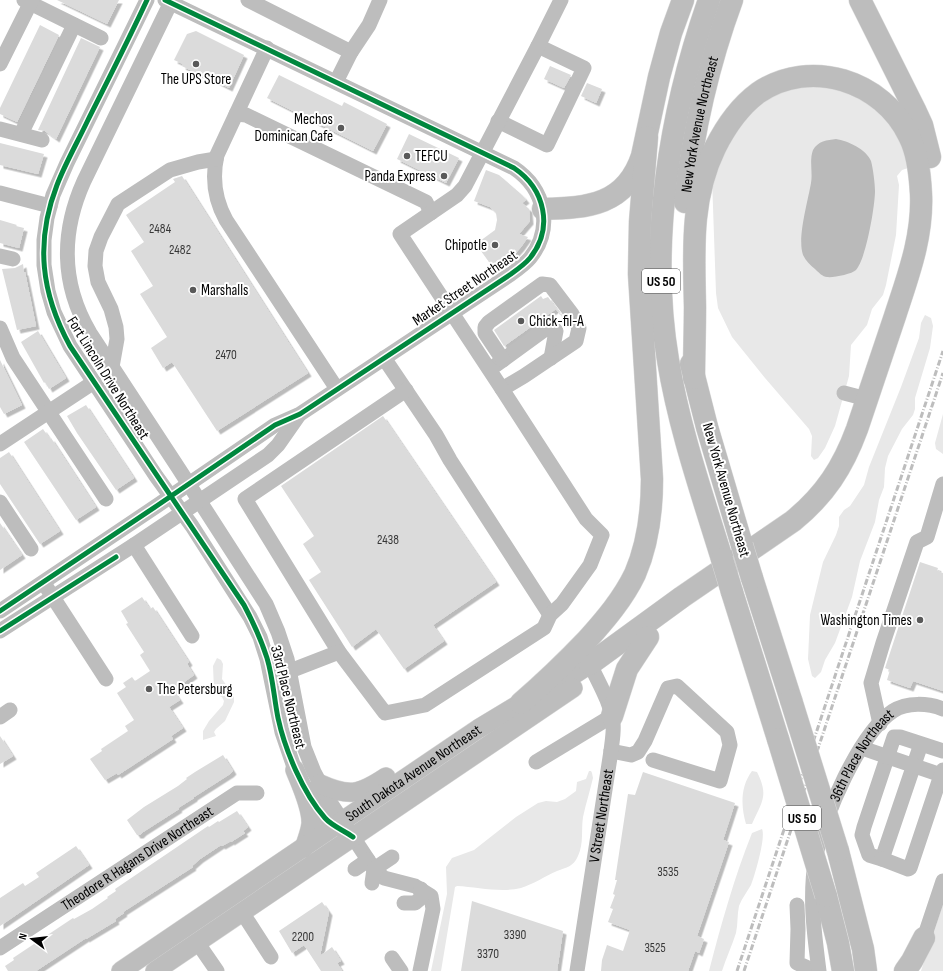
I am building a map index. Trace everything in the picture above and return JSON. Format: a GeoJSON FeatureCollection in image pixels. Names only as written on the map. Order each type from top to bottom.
{"type":"FeatureCollection","features":[{"type":"Feature","properties":{"kind":"highway"},"geometry":{"type":"LineString","coordinates":[[543,209],[562,208],[601,202],[614,195],[626,185],[635,174],[647,137],[661,70],[683,0]]}},
{"type":"Feature","properties":{"kind":"highway","name":"New York Avenue Northeast"},"geometry":{"type":"LineString","coordinates":[[709,0],[688,68],[676,115],[663,219],[661,296],[662,322],[677,407],[732,592],[826,896],[838,943],[842,971]]}},
{"type":"Feature","properties":{"kind":"highway","name":"New York Avenue Northeast"},"geometry":{"type":"LineString","coordinates":[[732,0],[715,50],[701,101],[691,155],[684,210],[683,296],[686,331],[694,378],[742,545],[838,851],[863,950],[866,971]]}},
{"type":"Feature","properties":{"kind":"highway"},"geometry":{"type":"LineString","coordinates":[[592,668],[648,637],[795,537],[817,519],[837,497],[861,458],[924,271],[932,240],[935,211],[932,165],[922,125],[860,0]]}},
{"type":"Feature","properties":{"kind":"highway"},"geometry":{"type":"LineString","coordinates":[[592,668],[682,597],[781,530],[803,513],[824,491],[841,467],[852,443],[867,400],[913,260],[917,244],[921,212],[920,177],[910,138],[898,117],[882,101],[864,89],[845,80],[834,78],[813,76],[792,79],[769,87],[758,93],[740,109],[731,121],[712,154],[700,187],[696,214],[694,258],[694,378]]}},
{"type":"Feature","properties":{"kind":"highway"},"geometry":{"type":"LineString","coordinates":[[592,668],[590,656],[593,649],[630,583],[639,563],[649,528],[652,504],[652,479],[639,268],[640,222],[647,137]]}},
{"type":"Feature","properties":{"kind":"highway"},"geometry":{"type":"LineString","coordinates":[[521,703],[563,665],[615,608]]}},
{"type":"Feature","properties":{"kind":"highway"},"geometry":{"type":"LineString","coordinates":[[612,716],[627,669],[648,637]]}},
{"type":"Feature","properties":{"kind":"highway"},"geometry":{"type":"LineString","coordinates":[[905,971],[912,962],[924,938]]}},
{"type":"Feature","properties":{"kind":"highway"},"geometry":{"type":"LineString","coordinates":[[916,971],[924,938]]}},
{"type":"Feature","properties":{"kind":"highway"},"geometry":{"type":"LineString","coordinates":[[863,950],[880,971]]}},
{"type":"Feature","properties":{"kind":"main road","name":"South Dakota Avenue Northeast"},"geometry":{"type":"LineString","coordinates":[[122,971],[478,729],[521,703],[592,668]]}},
{"type":"Feature","properties":{"kind":"main road","name":"South Dakota Avenue Northeast"},"geometry":{"type":"LineString","coordinates":[[155,971],[353,837],[592,668]]}},
{"type":"Feature","properties":{"kind":"main road"},"geometry":{"type":"LineString","coordinates":[[320,784],[347,793],[365,790],[375,785],[438,742],[454,735],[478,729]]}},
{"type":"Feature","properties":{"kind":"main road"},"geometry":{"type":"LineString","coordinates":[[295,770],[311,821],[310,830],[304,848]]}},
{"type":"Feature","properties":{"kind":"street","name":"Fort Lincoln Drive Northeast"},"geometry":{"type":"LineString","coordinates":[[147,0],[57,185],[50,206],[45,229],[44,252],[46,279],[50,302],[64,334],[94,382],[182,513]]}},
{"type":"Feature","properties":{"kind":"street"},"geometry":{"type":"LineString","coordinates":[[248,0],[351,52]]}},
{"type":"Feature","properties":{"kind":"street"},"geometry":{"type":"LineString","coordinates":[[336,82],[351,52],[369,25],[380,0]]}},
{"type":"Feature","properties":{"kind":"street"},"geometry":{"type":"LineString","coordinates":[[406,390],[245,499],[339,652],[385,714],[425,705],[544,628],[550,615],[562,604],[590,565],[602,535],[586,519],[400,234],[462,190],[470,179],[498,121],[561,0]]}},
{"type":"Feature","properties":{"kind":"street"},"geometry":{"type":"LineString","coordinates":[[0,64],[29,1],[101,38]]}},
{"type":"Feature","properties":{"kind":"street","name":"Fort Lincoln Drive Northeast"},"geometry":{"type":"LineString","coordinates":[[170,1],[74,205],[69,228],[68,264],[69,278],[74,299],[84,322],[200,501]]}},
{"type":"Feature","properties":{"kind":"street","name":"Market Street Northeast"},"geometry":{"type":"LineString","coordinates":[[170,1],[510,166],[525,176],[533,186],[543,209],[541,237],[534,253],[526,262],[511,274],[300,414],[275,425],[189,484]]}},
{"type":"Feature","properties":{"kind":"street"},"geometry":{"type":"LineString","coordinates":[[21,134],[74,25]]}},
{"type":"Feature","properties":{"kind":"street"},"geometry":{"type":"LineString","coordinates":[[498,121],[547,145],[584,68],[538,46]]}},
{"type":"Feature","properties":{"kind":"street"},"geometry":{"type":"LineString","coordinates":[[267,48],[219,147],[214,170],[216,190],[222,213],[337,389]]}},
{"type":"Feature","properties":{"kind":"street"},"geometry":{"type":"LineString","coordinates":[[236,114],[246,115],[426,202],[431,213]]}},
{"type":"Feature","properties":{"kind":"street"},"geometry":{"type":"LineString","coordinates":[[0,129],[42,140]]}},
{"type":"Feature","properties":{"kind":"street"},"geometry":{"type":"LineString","coordinates":[[112,366],[117,339],[116,327],[111,310],[98,282],[95,266],[96,251],[101,237],[118,204],[170,170],[198,162],[216,159]]}},
{"type":"Feature","properties":{"kind":"street"},"geometry":{"type":"LineString","coordinates":[[0,193],[50,206]]}},
{"type":"Feature","properties":{"kind":"street"},"geometry":{"type":"LineString","coordinates":[[502,389],[576,341],[579,328],[572,314],[550,284],[542,284],[489,322],[485,327],[485,333],[504,360]]}},
{"type":"Feature","properties":{"kind":"street"},"geometry":{"type":"LineString","coordinates":[[489,370],[551,325],[556,331],[551,358]]}},
{"type":"Feature","properties":{"kind":"street"},"geometry":{"type":"LineString","coordinates":[[0,328],[13,358],[106,499]]}},
{"type":"Feature","properties":{"kind":"street"},"geometry":{"type":"LineString","coordinates":[[384,358],[436,435],[466,487],[550,615]]}},
{"type":"Feature","properties":{"kind":"street"},"geometry":{"type":"LineString","coordinates":[[0,443],[94,382]]}},
{"type":"Feature","properties":{"kind":"street"},"geometry":{"type":"LineString","coordinates":[[844,392],[867,400]]}},
{"type":"Feature","properties":{"kind":"street","name":"Market Street Northeast"},"geometry":{"type":"LineString","coordinates":[[200,501],[274,451],[300,414]]}},
{"type":"Feature","properties":{"kind":"street"},"geometry":{"type":"LineString","coordinates":[[0,610],[189,484]]}},
{"type":"Feature","properties":{"kind":"street"},"geometry":{"type":"LineString","coordinates":[[880,724],[871,683],[917,542],[927,537],[943,484]]}},
{"type":"Feature","properties":{"kind":"street"},"geometry":{"type":"LineString","coordinates":[[0,631],[200,501]]}},
{"type":"Feature","properties":{"kind":"street","name":"33rd Place Northeast"},"geometry":{"type":"LineString","coordinates":[[200,501],[266,604],[278,632],[290,671],[300,732],[307,754],[320,784],[340,823],[353,837],[371,871]]}},
{"type":"Feature","properties":{"kind":"street"},"geometry":{"type":"LineString","coordinates":[[0,502],[31,549]]}},
{"type":"Feature","properties":{"kind":"street","name":"33rd Place Northeast"},"geometry":{"type":"LineString","coordinates":[[182,513],[247,611],[260,638],[271,675],[282,732],[295,770],[326,819],[340,823]]}},
{"type":"Feature","properties":{"kind":"street"},"geometry":{"type":"LineString","coordinates":[[134,545],[192,636]]}},
{"type":"Feature","properties":{"kind":"street"},"geometry":{"type":"LineString","coordinates":[[43,582],[106,679]]}},
{"type":"Feature","properties":{"kind":"street"},"geometry":{"type":"LineString","coordinates":[[271,675],[290,671],[339,652]]}},
{"type":"Feature","properties":{"kind":"street","name":"V Street Northeast"},"geometry":{"type":"LineString","coordinates":[[577,971],[611,751],[613,729],[612,716],[592,668]]}},
{"type":"Feature","properties":{"kind":"street"},"geometry":{"type":"LineString","coordinates":[[611,751],[631,755],[638,752],[645,741],[668,688],[677,686],[727,732],[730,745],[720,781],[653,760]]}},
{"type":"Feature","properties":{"kind":"street","name":"36th Place Northeast"},"geometry":{"type":"LineString","coordinates":[[819,971],[812,908],[813,882],[819,842],[833,802],[868,738],[893,712],[907,706],[923,705],[943,709]]}},
{"type":"Feature","properties":{"kind":"street"},"geometry":{"type":"LineString","coordinates":[[536,762],[612,716]]}},
{"type":"Feature","properties":{"kind":"street"},"geometry":{"type":"LineString","coordinates":[[862,748],[887,757],[913,766],[942,774],[910,868],[908,869],[869,855],[862,835],[887,757],[894,737],[900,737],[943,751]]}},
{"type":"Feature","properties":{"kind":"street"},"geometry":{"type":"LineString","coordinates":[[882,859],[921,744]]}},
{"type":"Feature","properties":{"kind":"street","name":"Theodore R Hagans Drive Northeast"},"geometry":{"type":"LineString","coordinates":[[0,948],[237,793],[257,793]]}},
{"type":"Feature","properties":{"kind":"street"},"geometry":{"type":"LineString","coordinates":[[371,871],[392,856]]}},
{"type":"Feature","properties":{"kind":"street"},"geometry":{"type":"LineString","coordinates":[[356,869],[371,871],[384,878],[415,886],[431,896],[433,909],[420,971]]}},
{"type":"Feature","properties":{"kind":"street"},"geometry":{"type":"LineString","coordinates":[[924,938],[943,881]]}},
{"type":"Feature","properties":{"kind":"street"},"geometry":{"type":"LineString","coordinates":[[404,903],[415,903],[421,898],[421,889]]}},
{"type":"Feature","properties":{"kind":"street"},"geometry":{"type":"LineString","coordinates":[[797,904],[797,963],[815,971]]}},
{"type":"Feature","properties":{"kind":"street"},"geometry":{"type":"LineString","coordinates":[[242,912],[271,957]]}},
{"type":"Feature","properties":{"kind":"street"},"geometry":{"type":"LineString","coordinates":[[197,942],[218,971]]}},
{"type":"Feature","properties":{"kind":"street"},"geometry":{"type":"LineString","coordinates":[[392,958],[401,971]]}},
{"type":"Feature","properties":{"kind":"shaded area"},"geometry":{"type":"Polygon","coordinates":[[[799,85],[837,87],[876,105],[902,140],[908,168],[902,170],[897,176],[899,185],[896,235],[883,295],[872,309],[867,325],[851,345],[849,376],[835,426],[825,448],[818,458],[814,460],[811,456],[812,436],[809,429],[732,337],[718,308],[716,293],[712,178],[723,152],[742,121],[758,106],[778,91],[799,85]]]}},
{"type":"Feature","properties":{"kind":"shaded area"},"geometry":{"type":"Polygon","coordinates":[[[836,139],[856,146],[869,157],[873,172],[875,198],[872,220],[860,264],[856,270],[851,273],[827,277],[819,273],[805,259],[801,248],[801,239],[811,183],[811,158],[813,150],[820,143],[836,139]]]}},
{"type":"Feature","properties":{"kind":"shaded area"},"geometry":{"type":"Polygon","coordinates":[[[925,315],[931,318],[933,326],[930,348],[915,398],[915,409],[913,415],[902,429],[888,456],[885,468],[884,487],[879,500],[875,522],[860,561],[852,597],[835,643],[825,660],[821,672],[815,678],[812,676],[808,659],[810,615],[823,562],[836,535],[839,526],[839,517],[844,510],[850,506],[864,485],[869,467],[919,338],[921,323],[925,315]]]}},
{"type":"Feature","properties":{"kind":"shaded area"},"geometry":{"type":"Polygon","coordinates":[[[943,414],[943,454],[936,449],[935,443],[943,414]]]}},
{"type":"Feature","properties":{"kind":"shaded area"},"geometry":{"type":"Polygon","coordinates":[[[217,658],[221,660],[223,664],[222,679],[234,696],[234,702],[225,721],[214,732],[216,736],[203,740],[203,731],[209,721],[223,705],[224,701],[222,697],[217,695],[214,690],[213,666],[217,658]]]}},
{"type":"Feature","properties":{"kind":"shaded area"},"geometry":{"type":"Polygon","coordinates":[[[589,771],[591,771],[593,778],[583,817],[580,851],[574,862],[569,866],[521,888],[497,890],[455,887],[441,971],[431,971],[447,894],[446,867],[452,858],[474,850],[516,817],[538,803],[546,801],[557,802],[565,799],[576,791],[577,782],[586,779],[589,771]]]}},
{"type":"Feature","properties":{"kind":"shaded area"},"geometry":{"type":"Polygon","coordinates":[[[752,771],[757,772],[761,780],[763,787],[763,798],[752,824],[746,824],[743,811],[743,797],[745,784],[752,771]]]}},
{"type":"Feature","properties":{"kind":"shaded area"},"geometry":{"type":"Polygon","coordinates":[[[762,829],[763,840],[757,865],[751,885],[739,906],[737,930],[733,943],[722,971],[709,971],[728,902],[745,850],[752,833],[762,829]]]}},
{"type":"Feature","properties":{"kind":"shaded area"},"geometry":{"type":"Polygon","coordinates":[[[943,904],[943,971],[921,971],[943,904]]]}},
{"type":"Feature","properties":{"kind":"building"},"geometry":{"type":"Polygon","coordinates":[[[57,0],[119,0],[107,24],[57,0]]]}},
{"type":"Feature","properties":{"kind":"building"},"geometry":{"type":"Polygon","coordinates":[[[40,25],[59,35],[17,122],[0,114],[0,108],[40,25]]]}},
{"type":"Feature","properties":{"kind":"building"},"geometry":{"type":"Polygon","coordinates":[[[196,31],[244,55],[229,88],[182,66],[183,64],[174,60],[187,34],[196,31]]]}},
{"type":"Feature","properties":{"kind":"building"},"geometry":{"type":"Polygon","coordinates":[[[81,38],[100,47],[56,139],[45,131],[38,130],[81,38]]]}},
{"type":"Feature","properties":{"kind":"building"},"geometry":{"type":"Polygon","coordinates":[[[550,66],[571,75],[564,88],[544,79],[550,66]]]}},
{"type":"Feature","properties":{"kind":"building"},"geometry":{"type":"Polygon","coordinates":[[[279,75],[342,106],[344,102],[387,124],[373,151],[267,98],[279,75]]]}},
{"type":"Feature","properties":{"kind":"building"},"geometry":{"type":"Polygon","coordinates":[[[587,83],[602,89],[596,103],[581,96],[587,83]]]}},
{"type":"Feature","properties":{"kind":"building"},"geometry":{"type":"Polygon","coordinates":[[[409,134],[459,158],[446,183],[397,159],[409,134]]]}},
{"type":"Feature","properties":{"kind":"building"},"geometry":{"type":"Polygon","coordinates":[[[0,143],[44,154],[38,174],[0,165],[0,143]]]}},
{"type":"Feature","properties":{"kind":"building"},"geometry":{"type":"Polygon","coordinates":[[[486,170],[499,175],[522,195],[526,200],[522,203],[529,209],[530,221],[519,234],[528,237],[521,247],[513,256],[494,269],[476,244],[495,230],[497,220],[496,213],[490,207],[474,201],[486,170]]]}},
{"type":"Feature","properties":{"kind":"building"},"geometry":{"type":"Polygon","coordinates":[[[182,176],[308,373],[217,431],[172,362],[163,368],[151,348],[167,337],[140,294],[153,286],[131,251],[144,242],[126,215],[175,182],[173,179],[182,176]]]}},
{"type":"Feature","properties":{"kind":"building"},"geometry":{"type":"Polygon","coordinates":[[[0,220],[24,228],[19,248],[0,243],[0,220]]]}},
{"type":"Feature","properties":{"kind":"building"},"geometry":{"type":"Polygon","coordinates":[[[23,264],[36,326],[17,330],[2,269],[15,268],[23,264]]]}},
{"type":"Feature","properties":{"kind":"building","name":"Chick-fil-A"},"geometry":{"type":"Polygon","coordinates":[[[541,296],[543,299],[548,297],[561,315],[556,309],[504,346],[494,330],[541,296]]]}},
{"type":"Feature","properties":{"kind":"building"},"geometry":{"type":"Polygon","coordinates":[[[38,331],[66,378],[49,389],[45,382],[44,383],[21,342],[38,331]]]}},
{"type":"Feature","properties":{"kind":"building"},"geometry":{"type":"Polygon","coordinates":[[[0,360],[22,405],[4,414],[0,407],[0,360]]]}},
{"type":"Feature","properties":{"kind":"building"},"geometry":{"type":"Polygon","coordinates":[[[86,405],[134,478],[116,490],[67,416],[86,405]]]}},
{"type":"Feature","properties":{"kind":"building"},"geometry":{"type":"Polygon","coordinates":[[[383,416],[496,582],[433,625],[444,641],[404,669],[376,629],[352,647],[309,580],[321,572],[303,544],[314,536],[281,486],[383,416]]]}},
{"type":"Feature","properties":{"kind":"building"},"geometry":{"type":"Polygon","coordinates":[[[43,429],[50,439],[51,438],[96,507],[76,520],[24,442],[43,429]]]}},
{"type":"Feature","properties":{"kind":"building"},"geometry":{"type":"Polygon","coordinates":[[[9,452],[60,531],[40,544],[0,484],[0,458],[9,452]]]}},
{"type":"Feature","properties":{"kind":"building"},"geometry":{"type":"Polygon","coordinates":[[[0,523],[22,555],[0,570],[0,523]]]}},
{"type":"Feature","properties":{"kind":"building","name":"Washington Times"},"geometry":{"type":"Polygon","coordinates":[[[920,562],[938,568],[937,571],[943,573],[943,691],[913,681],[910,688],[887,680],[890,670],[885,668],[920,562]]]}},
{"type":"Feature","properties":{"kind":"building","name":"The Petersburg"},"geometry":{"type":"Polygon","coordinates":[[[142,597],[150,609],[153,607],[189,662],[187,664],[194,675],[173,690],[180,700],[169,707],[183,728],[171,736],[173,739],[118,775],[117,773],[105,780],[90,759],[102,751],[101,749],[128,731],[125,726],[134,720],[117,693],[126,687],[123,683],[132,677],[135,681],[150,671],[140,655],[144,652],[126,624],[128,623],[121,611],[142,597]]]}},
{"type":"Feature","properties":{"kind":"building"},"geometry":{"type":"Polygon","coordinates":[[[0,736],[13,756],[0,764],[0,736]]]}},
{"type":"Feature","properties":{"kind":"building"},"geometry":{"type":"Polygon","coordinates":[[[223,755],[233,771],[230,774],[140,835],[137,835],[127,820],[144,807],[178,786],[187,779],[186,778],[223,755]]]}},
{"type":"Feature","properties":{"kind":"building"},"geometry":{"type":"Polygon","coordinates":[[[643,772],[735,803],[723,840],[729,842],[697,936],[704,939],[699,953],[695,951],[688,971],[601,971],[602,960],[607,945],[623,951],[630,930],[608,922],[613,909],[610,908],[615,895],[613,894],[617,880],[615,880],[628,794],[635,795],[643,772]]]}},
{"type":"Feature","properties":{"kind":"building"},"geometry":{"type":"Polygon","coordinates":[[[237,811],[248,827],[243,831],[245,833],[231,842],[222,846],[221,845],[200,859],[192,866],[193,867],[123,912],[124,913],[115,919],[116,921],[86,938],[36,971],[8,971],[5,966],[14,960],[13,958],[73,918],[74,919],[92,909],[108,898],[107,897],[116,891],[115,889],[208,826],[209,827],[218,821],[219,822],[237,811]]]}},
{"type":"Feature","properties":{"kind":"building"},"geometry":{"type":"Polygon","coordinates":[[[76,846],[89,865],[0,926],[0,898],[23,883],[25,886],[39,877],[36,873],[76,846]]]}},
{"type":"Feature","properties":{"kind":"building"},"geometry":{"type":"Polygon","coordinates":[[[472,901],[563,931],[557,971],[461,971],[472,901]]]}},
{"type":"Feature","properties":{"kind":"building"},"geometry":{"type":"Polygon","coordinates":[[[322,902],[329,912],[320,956],[332,947],[341,961],[337,963],[342,971],[321,971],[304,945],[292,953],[279,931],[322,902]]]}},
{"type":"Feature","properties":{"kind":"railway"},"geometry":{"type":"LineString","coordinates":[[737,971],[943,351]]}},
{"type":"Feature","properties":{"kind":"railway"},"geometry":{"type":"LineString","coordinates":[[744,971],[943,373]]}},
{"type":"Feature","properties":{"kind":"cycle path"},"geometry":{"type":"LineString","coordinates":[[147,0],[67,161],[57,185],[50,206],[44,247],[44,267],[47,287],[60,326],[70,346],[244,605],[267,658],[281,730],[290,757],[302,784],[325,818],[331,824],[353,837]]}},
{"type":"Feature","properties":{"kind":"cycle path"},"geometry":{"type":"LineString","coordinates":[[0,611],[275,425],[300,414],[511,274],[530,258],[542,234],[544,222],[543,210],[539,198],[525,177],[514,168],[165,0]]}},
{"type":"Feature","properties":{"kind":"cycle path"},"geometry":{"type":"LineString","coordinates":[[0,631],[116,557]]}},
{"type":"Feature","properties":{"kind":"place","name":"The UPS Store"},"geometry":{"type":"Point","coordinates":[196,64]}},
{"type":"Feature","properties":{"kind":"place","name":"Mechos Dominican Cafe"},"geometry":{"type":"Point","coordinates":[341,128]}},
{"type":"Feature","properties":{"kind":"place","name":"TEFCU"},"geometry":{"type":"Point","coordinates":[407,156]}},
{"type":"Feature","properties":{"kind":"place","name":"Panda Express"},"geometry":{"type":"Point","coordinates":[444,176]}},
{"type":"Feature","properties":{"kind":"place","name":"Chipotle"},"geometry":{"type":"Point","coordinates":[495,245]}},
{"type":"Feature","properties":{"kind":"place","name":"Marshalls"},"geometry":{"type":"Point","coordinates":[193,290]}},
{"type":"Feature","properties":{"kind":"place","name":"Chick-fil-A"},"geometry":{"type":"Point","coordinates":[521,321]}},
{"type":"Feature","properties":{"kind":"place","name":"Washington Times"},"geometry":{"type":"Point","coordinates":[920,620]}},
{"type":"Feature","properties":{"kind":"place","name":"The Petersburg"},"geometry":{"type":"Point","coordinates":[149,689]}}]}
